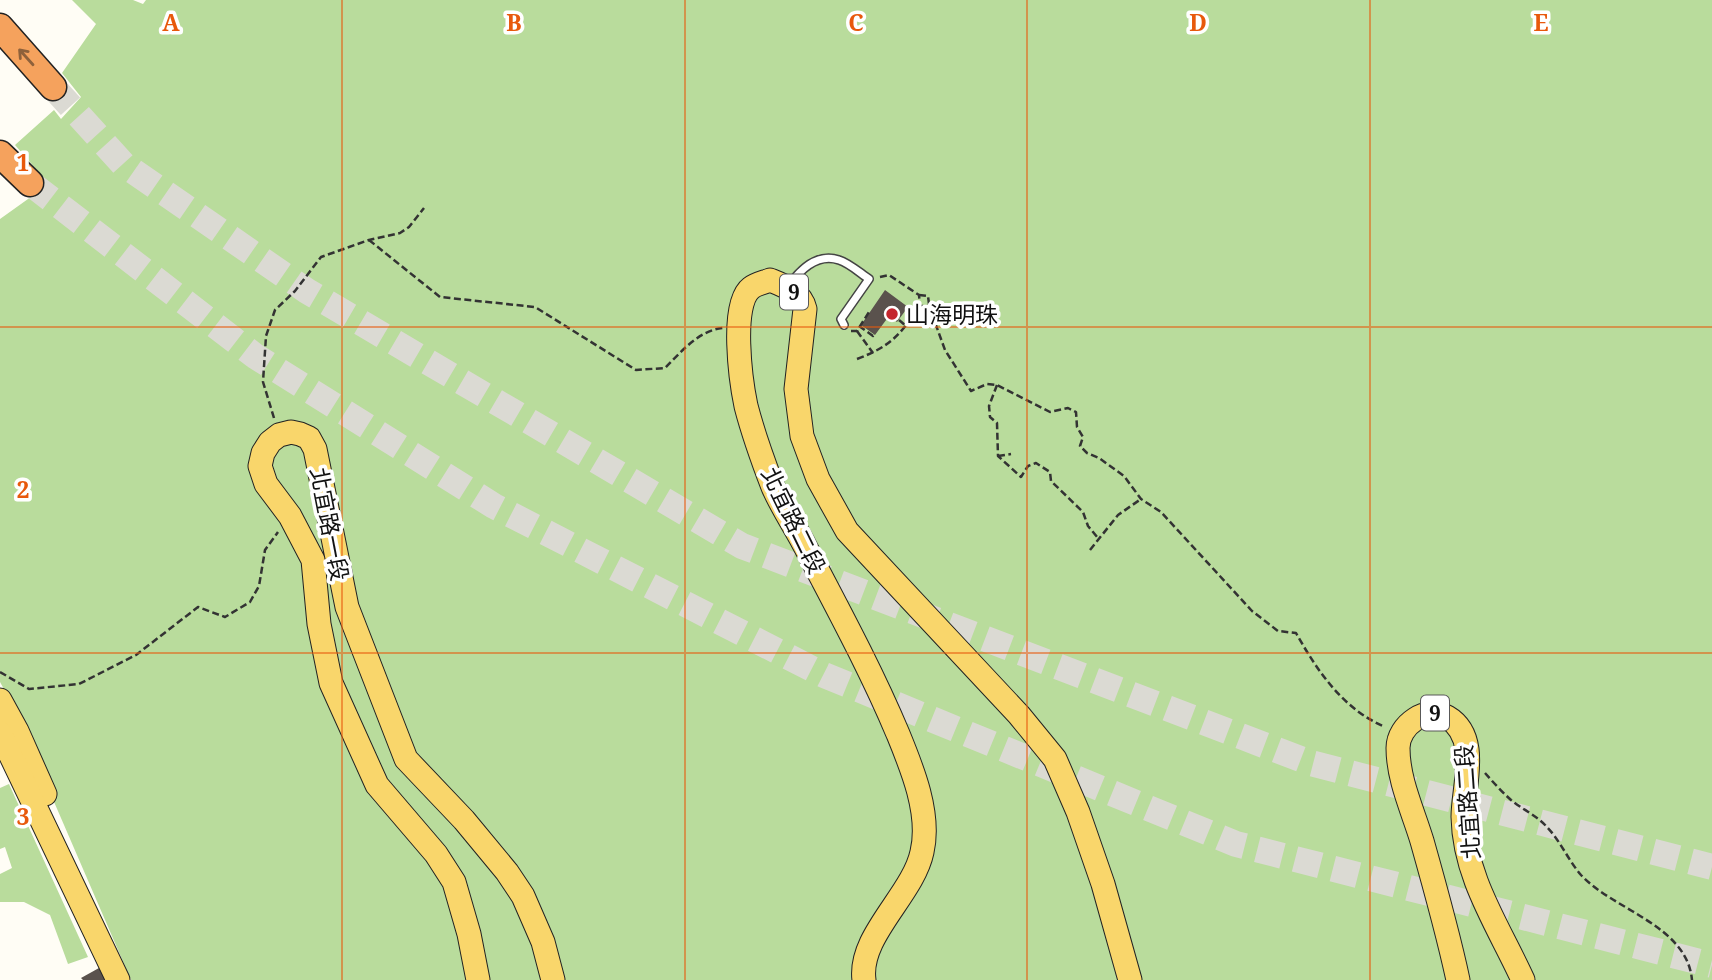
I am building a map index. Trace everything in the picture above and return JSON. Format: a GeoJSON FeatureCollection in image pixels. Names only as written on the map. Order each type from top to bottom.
{"type":"FeatureCollection","features":[{"type":"Feature","properties":{"kind":"highway"},"geometry":{"type":"LineString","coordinates":[[0,27],[53,87]]}},
{"type":"Feature","properties":{"kind":"highway"},"geometry":{"type":"LineString","coordinates":[[0,154],[30,183]]}},
{"type":"Feature","properties":{"kind":"main road","name":"北宜路二段"},"geometry":{"type":"LineString","coordinates":[[864,980],[864,961],[872,943],[915,874],[923,850],[922,811],[899,737],[874,679],[774,490],[746,404],[737,327],[740,304],[750,288],[770,280],[803,299],[805,309],[796,389],[802,436],[818,479],[847,531],[1019,715],[1055,759],[1078,811],[1103,884],[1130,980]]}},
{"type":"Feature","properties":{"kind":"main road","name":"北宜路一段"},"geometry":{"type":"LineString","coordinates":[[478,980],[470,934],[454,882],[436,854],[377,785],[331,683],[319,624],[313,560],[290,516],[266,484],[260,466],[263,453],[279,435],[290,432],[309,438],[315,449],[347,607],[406,759],[464,820],[523,896],[543,942],[552,980]]}},
{"type":"Feature","properties":{"kind":"main road"},"geometry":{"type":"LineString","coordinates":[[0,700],[44,789],[69,860],[75,891]]}},
{"type":"Feature","properties":{"kind":"main road","name":"北宜路二段"},"geometry":{"type":"LineString","coordinates":[[1458,980],[1448,933],[1402,777],[1398,745],[1405,728],[1420,716],[1431,712],[1447,717],[1464,737],[1468,755],[1463,816],[1470,867],[1523,980]]}},
{"type":"Feature","properties":{"kind":"main road"},"geometry":{"type":"LineString","coordinates":[[0,733],[118,980]]}},
{"type":"Feature","properties":{"kind":"lane"},"geometry":{"type":"LineString","coordinates":[[788,288],[803,267],[821,260],[838,259],[869,279],[841,319],[843,328]]}},
{"type":"Feature","properties":{"kind":"path"},"geometry":{"type":"LineString","coordinates":[[279,435],[263,382],[266,336],[275,310],[295,291],[321,257],[369,240],[400,233],[409,227],[424,208]]}},
{"type":"Feature","properties":{"kind":"path"},"geometry":{"type":"LineString","coordinates":[[369,240],[440,297],[535,307],[636,370],[665,368],[689,343],[714,329],[737,327]]}},
{"type":"Feature","properties":{"kind":"path"},"geometry":{"type":"LineString","coordinates":[[869,279],[889,275],[919,295],[928,296],[945,350],[971,391],[987,384],[997,385],[1050,412],[1068,408],[1076,412],[1077,426],[1083,437],[1080,446],[1087,453],[1124,476],[1141,499],[1161,512],[1252,611],[1278,631],[1296,633],[1323,678],[1365,719],[1387,729],[1405,728]]}},
{"type":"Feature","properties":{"kind":"path"},"geometry":{"type":"LineString","coordinates":[[857,359],[882,349],[906,326],[920,306],[919,295]]}},
{"type":"Feature","properties":{"kind":"path"},"geometry":{"type":"LineString","coordinates":[[920,306],[929,306]]}},
{"type":"Feature","properties":{"kind":"path"},"geometry":{"type":"LineString","coordinates":[[857,331],[869,312]]}},
{"type":"Feature","properties":{"kind":"path"},"geometry":{"type":"LineString","coordinates":[[899,320],[906,326]]}},
{"type":"Feature","properties":{"kind":"path"},"geometry":{"type":"LineString","coordinates":[[859,326],[873,336],[874,334]]}},
{"type":"Feature","properties":{"kind":"path"},"geometry":{"type":"LineString","coordinates":[[843,328],[857,331],[873,352]]}},
{"type":"Feature","properties":{"kind":"path"},"geometry":{"type":"LineString","coordinates":[[997,385],[989,406],[990,417],[997,423],[998,456],[1020,477],[1028,466],[1036,463],[1050,472],[1051,481],[1083,512],[1088,526],[1098,538]]}},
{"type":"Feature","properties":{"kind":"path"},"geometry":{"type":"LineString","coordinates":[[998,456],[1011,454]]}},
{"type":"Feature","properties":{"kind":"path"},"geometry":{"type":"LineString","coordinates":[[1090,550],[1118,515],[1141,499]]}},
{"type":"Feature","properties":{"kind":"path"},"geometry":{"type":"LineString","coordinates":[[0,672],[29,689],[79,684],[136,655],[198,607],[225,617],[250,602],[259,586],[265,550],[290,516]]}},
{"type":"Feature","properties":{"kind":"path"},"geometry":{"type":"LineString","coordinates":[[1468,755],[1510,799],[1546,825],[1582,876],[1654,925],[1674,942],[1683,955],[1692,980]]}},
{"type":"Feature","properties":{"kind":"green space"},"geometry":{"type":"Polygon","coordinates":[[[72,0],[133,0],[143,4],[146,0],[1712,0],[1712,980],[131,980],[0,682],[0,219],[49,184],[15,145],[54,110],[61,119],[81,97],[62,73],[96,24],[72,0]]]}},
{"type":"Feature","properties":{"kind":"green space"},"geometry":{"type":"Polygon","coordinates":[[[9,784],[88,957],[68,964],[50,915],[24,902],[0,902],[0,874],[12,868],[5,847],[0,849],[0,788],[9,784]]]}},
{"type":"Feature","properties":{"kind":"building","name":"山海明珠"},"geometry":{"type":"Polygon","coordinates":[[[885,290],[908,307],[897,322],[889,316],[875,335],[861,325],[885,290]]]}},
{"type":"Feature","properties":{"kind":"building"},"geometry":{"type":"Polygon","coordinates":[[[99,968],[105,980],[81,978],[99,968]]]}},
{"type":"Feature","properties":{"kind":"tunnel"},"geometry":{"type":"LineString","coordinates":[[53,87],[123,164],[307,291],[742,546],[1311,763],[1712,867]]}},
{"type":"Feature","properties":{"kind":"tunnel"},"geometry":{"type":"LineString","coordinates":[[30,183],[255,356],[494,506],[824,675],[1236,844],[1712,965]]}},
{"type":"Feature","properties":{"kind":"place","name":"山海明珠"},"geometry":{"type":"Point","coordinates":[892,314]}}]}
